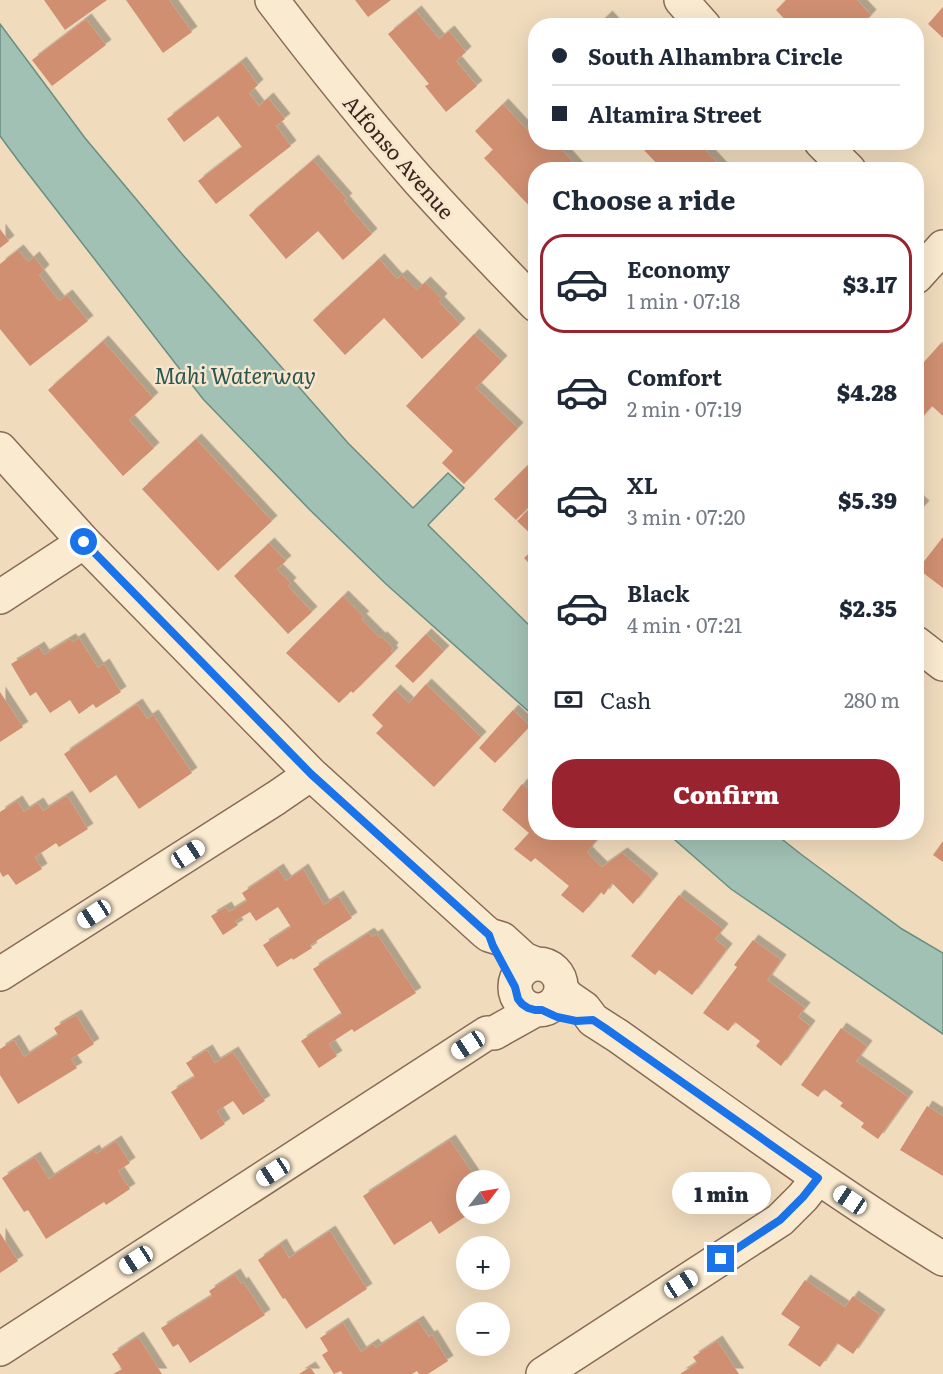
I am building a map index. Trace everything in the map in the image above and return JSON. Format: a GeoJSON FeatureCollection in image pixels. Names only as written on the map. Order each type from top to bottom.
{"type":"FeatureCollection","features":[{"type":"Feature","properties":{"kind":"street","name":"Alfonso Avenue"},"geometry":{"type":"LineString","coordinates":[[272,0],[392,149],[528,297]]}},
{"type":"Feature","properties":{"kind":"street"},"geometry":{"type":"LineString","coordinates":[[681,0],[697,18]]}},
{"type":"Feature","properties":{"kind":"street"},"geometry":{"type":"LineString","coordinates":[[829,150],[841,162]]}},
{"type":"Feature","properties":{"kind":"street"},"geometry":{"type":"LineString","coordinates":[[0,449],[84,542],[311,774],[489,935],[493,946],[534,992],[584,1008],[593,1020],[818,1178],[943,1259]]}},
{"type":"Feature","properties":{"kind":"street"},"geometry":{"type":"LineString","coordinates":[[0,597],[84,542]]}},
{"type":"Feature","properties":{"kind":"street"},"geometry":{"type":"LineString","coordinates":[[924,649],[943,664]]}},
{"type":"Feature","properties":{"kind":"street"},"geometry":{"type":"LineString","coordinates":[[0,974],[311,774]]}},
{"type":"Feature","properties":{"kind":"street"},"geometry":{"type":"LineString","coordinates":[[0,1349],[487,1033],[494,1033],[515,1023],[534,992]]}},
{"type":"Feature","properties":{"kind":"street"},"geometry":{"type":"LineString","coordinates":[[543,1374],[780,1220],[818,1178]]}},
{"type":"Feature","properties":{"kind":"water","name":"Mahi Waterway"},"geometry":{"type":"Polygon","coordinates":[[[0,24],[85,138],[182,254],[348,443],[413,508],[448,473],[464,488],[428,525],[528,624],[528,711],[386,584],[310,510],[203,399],[0,136],[0,24]]]}},
{"type":"Feature","properties":{"kind":"water"},"geometry":{"type":"Polygon","coordinates":[[[675,840],[783,840],[902,929],[943,953],[943,1034],[731,889],[675,840]]]}},
{"type":"Feature","properties":{"kind":"building"},"geometry":{"type":"Polygon","coordinates":[[[44,0],[107,0],[65,30],[44,0]]]}},
{"type":"Feature","properties":{"kind":"building"},"geometry":{"type":"Polygon","coordinates":[[[126,0],[169,0],[192,32],[163,53],[126,0]]]}},
{"type":"Feature","properties":{"kind":"building"},"geometry":{"type":"Polygon","coordinates":[[[355,0],[391,0],[368,17],[355,0]]]}},
{"type":"Feature","properties":{"kind":"building"},"geometry":{"type":"Polygon","coordinates":[[[786,0],[857,0],[871,15],[868,18],[784,18],[776,10],[786,0]]]}},
{"type":"Feature","properties":{"kind":"building"},"geometry":{"type":"Polygon","coordinates":[[[943,7],[943,38],[928,24],[943,7]]]}},
{"type":"Feature","properties":{"kind":"building"},"geometry":{"type":"Polygon","coordinates":[[[416,11],[439,39],[449,31],[466,52],[456,61],[477,86],[446,112],[425,86],[429,84],[388,34],[416,11]]]}},
{"type":"Feature","properties":{"kind":"building"},"geometry":{"type":"Polygon","coordinates":[[[86,19],[106,45],[52,86],[32,60],[86,19]]]}},
{"type":"Feature","properties":{"kind":"building"},"geometry":{"type":"Polygon","coordinates":[[[241,62],[258,85],[249,93],[259,106],[268,98],[285,119],[276,126],[291,146],[216,204],[198,181],[242,147],[218,116],[184,142],[167,119],[241,62]]]}},
{"type":"Feature","properties":{"kind":"building"},"geometry":{"type":"Polygon","coordinates":[[[503,104],[528,129],[528,150],[562,150],[573,162],[528,162],[528,205],[484,158],[493,150],[475,131],[503,104]]]}},
{"type":"Feature","properties":{"kind":"building"},"geometry":{"type":"Polygon","coordinates":[[[644,150],[705,150],[717,162],[655,162],[644,150]]]}},
{"type":"Feature","properties":{"kind":"building"},"geometry":{"type":"Polygon","coordinates":[[[313,160],[347,199],[344,201],[372,234],[343,260],[318,231],[286,259],[249,215],[313,160]]]}},
{"type":"Feature","properties":{"kind":"building"},"geometry":{"type":"Polygon","coordinates":[[[0,229],[9,241],[0,248],[0,229]]]}},
{"type":"Feature","properties":{"kind":"building"},"geometry":{"type":"Polygon","coordinates":[[[18,250],[28,262],[34,257],[44,270],[39,275],[59,301],[67,295],[88,321],[30,366],[0,329],[0,264],[18,250]]]}},
{"type":"Feature","properties":{"kind":"building"},"geometry":{"type":"Polygon","coordinates":[[[379,259],[397,279],[402,275],[417,290],[425,282],[442,299],[439,302],[460,324],[422,359],[384,318],[345,355],[313,320],[379,259]]]}},
{"type":"Feature","properties":{"kind":"building"},"geometry":{"type":"Polygon","coordinates":[[[474,334],[502,361],[476,388],[518,428],[464,484],[442,463],[453,451],[406,406],[474,334]]]}},
{"type":"Feature","properties":{"kind":"building"},"geometry":{"type":"Polygon","coordinates":[[[103,341],[153,398],[129,420],[154,448],[123,476],[48,390],[103,341]]]}},
{"type":"Feature","properties":{"kind":"building"},"geometry":{"type":"Polygon","coordinates":[[[941,343],[943,345],[943,416],[932,406],[924,415],[924,362],[941,343]]]}},
{"type":"Feature","properties":{"kind":"building"},"geometry":{"type":"Polygon","coordinates":[[[196,439],[272,521],[218,571],[142,489],[196,439]]]}},
{"type":"Feature","properties":{"kind":"building"},"geometry":{"type":"Polygon","coordinates":[[[528,465],[528,508],[516,520],[494,499],[528,465]]]}},
{"type":"Feature","properties":{"kind":"building"},"geometry":{"type":"Polygon","coordinates":[[[528,510],[528,531],[517,521],[528,510]]]}},
{"type":"Feature","properties":{"kind":"building"},"geometry":{"type":"Polygon","coordinates":[[[943,537],[943,588],[924,574],[924,561],[943,537]]]}},
{"type":"Feature","properties":{"kind":"building"},"geometry":{"type":"Polygon","coordinates":[[[269,543],[286,561],[277,569],[291,583],[288,586],[312,612],[288,634],[234,576],[269,543]]]}},
{"type":"Feature","properties":{"kind":"building"},"geometry":{"type":"Polygon","coordinates":[[[343,596],[364,617],[361,619],[393,648],[391,651],[393,653],[353,693],[351,691],[339,703],[286,653],[343,596]]]}},
{"type":"Feature","properties":{"kind":"building"},"geometry":{"type":"Polygon","coordinates":[[[426,634],[444,651],[413,683],[395,666],[426,634]]]}},
{"type":"Feature","properties":{"kind":"building"},"geometry":{"type":"Polygon","coordinates":[[[79,638],[98,668],[104,664],[121,692],[96,708],[93,704],[79,714],[70,700],[50,713],[36,692],[30,696],[11,664],[39,647],[44,655],[70,639],[73,642],[79,638]]]}},
{"type":"Feature","properties":{"kind":"building"},"geometry":{"type":"Polygon","coordinates":[[[426,684],[481,737],[434,787],[376,733],[383,726],[372,715],[395,690],[409,703],[426,684]]]}},
{"type":"Feature","properties":{"kind":"building"},"geometry":{"type":"Polygon","coordinates":[[[0,692],[23,727],[0,742],[0,692]]]}},
{"type":"Feature","properties":{"kind":"building"},"geometry":{"type":"Polygon","coordinates":[[[137,704],[147,719],[153,715],[192,773],[139,809],[116,775],[90,793],[64,754],[137,704]]]}},
{"type":"Feature","properties":{"kind":"building"},"geometry":{"type":"Polygon","coordinates":[[[513,710],[528,724],[528,728],[495,763],[479,748],[513,710]]]}},
{"type":"Feature","properties":{"kind":"building"},"geometry":{"type":"Polygon","coordinates":[[[522,784],[528,789],[528,832],[502,810],[522,784]]]}},
{"type":"Feature","properties":{"kind":"building"},"geometry":{"type":"Polygon","coordinates":[[[67,796],[88,829],[59,847],[56,843],[35,857],[42,869],[16,885],[8,874],[3,877],[0,872],[0,812],[17,801],[24,812],[38,803],[43,811],[67,796]]]}},
{"type":"Feature","properties":{"kind":"building"},"geometry":{"type":"Polygon","coordinates":[[[528,834],[528,840],[597,840],[587,852],[602,867],[622,853],[653,879],[633,904],[612,883],[604,895],[601,892],[583,913],[561,895],[569,886],[535,858],[531,862],[514,849],[528,834]]]}},
{"type":"Feature","properties":{"kind":"building"},"geometry":{"type":"Polygon","coordinates":[[[943,841],[943,862],[933,855],[943,841]]]}},
{"type":"Feature","properties":{"kind":"building"},"geometry":{"type":"Polygon","coordinates":[[[278,869],[286,881],[303,869],[324,905],[338,896],[352,918],[310,945],[312,948],[277,967],[263,945],[291,927],[278,907],[256,921],[250,912],[235,921],[238,925],[223,935],[211,916],[226,907],[229,912],[247,901],[242,893],[278,869]]]}},
{"type":"Feature","properties":{"kind":"building"},"geometry":{"type":"Polygon","coordinates":[[[679,895],[723,929],[715,939],[727,949],[692,995],[659,970],[655,975],[631,956],[679,895]]]}},
{"type":"Feature","properties":{"kind":"building"},"geometry":{"type":"Polygon","coordinates":[[[369,933],[372,937],[377,934],[416,993],[354,1032],[352,1029],[329,1044],[337,1056],[319,1068],[301,1041],[342,1014],[313,969],[369,933]]]}},
{"type":"Feature","properties":{"kind":"building"},"geometry":{"type":"Polygon","coordinates":[[[753,940],[781,960],[767,980],[805,1008],[798,1017],[810,1026],[781,1066],[756,1046],[760,1041],[735,1022],[728,1031],[703,1013],[737,967],[734,965],[753,940]]]}},
{"type":"Feature","properties":{"kind":"building"},"geometry":{"type":"Polygon","coordinates":[[[76,1015],[94,1044],[71,1059],[77,1068],[18,1104],[0,1075],[0,1049],[14,1040],[24,1057],[58,1035],[54,1028],[76,1015]]]}},
{"type":"Feature","properties":{"kind":"building"},"geometry":{"type":"Polygon","coordinates":[[[841,1028],[867,1046],[856,1061],[908,1097],[878,1139],[861,1127],[864,1123],[840,1106],[843,1103],[824,1089],[818,1097],[801,1085],[841,1028]]]}},
{"type":"Feature","properties":{"kind":"building"},"geometry":{"type":"Polygon","coordinates":[[[207,1050],[215,1063],[233,1052],[265,1101],[243,1115],[233,1101],[217,1111],[225,1124],[201,1140],[171,1092],[195,1077],[186,1063],[207,1050]]]}},
{"type":"Feature","properties":{"kind":"building"},"geometry":{"type":"Polygon","coordinates":[[[927,1106],[943,1116],[943,1176],[900,1150],[927,1106]]]}},
{"type":"Feature","properties":{"kind":"building"},"geometry":{"type":"Polygon","coordinates":[[[450,1140],[470,1170],[456,1170],[456,1223],[439,1234],[431,1221],[394,1245],[363,1196],[450,1140]]]}},
{"type":"Feature","properties":{"kind":"building"},"geometry":{"type":"Polygon","coordinates":[[[116,1141],[130,1163],[118,1171],[130,1189],[106,1205],[104,1202],[46,1239],[28,1210],[24,1212],[2,1178],[35,1157],[49,1179],[94,1150],[96,1154],[116,1141]]]}},
{"type":"Feature","properties":{"kind":"building"},"geometry":{"type":"Polygon","coordinates":[[[330,1231],[367,1289],[306,1329],[258,1260],[281,1244],[289,1258],[330,1231]]]}},
{"type":"Feature","properties":{"kind":"building"},"geometry":{"type":"Polygon","coordinates":[[[0,1233],[18,1261],[0,1273],[0,1233]]]}},
{"type":"Feature","properties":{"kind":"building"},"geometry":{"type":"Polygon","coordinates":[[[235,1274],[265,1315],[190,1363],[178,1344],[173,1347],[161,1328],[212,1296],[209,1291],[235,1274]]]}},
{"type":"Feature","properties":{"kind":"building"},"geometry":{"type":"Polygon","coordinates":[[[805,1280],[845,1307],[853,1296],[880,1315],[853,1354],[837,1343],[820,1367],[788,1345],[800,1327],[781,1314],[805,1280]]]}},
{"type":"Feature","properties":{"kind":"building"},"geometry":{"type":"Polygon","coordinates":[[[418,1321],[429,1337],[432,1335],[448,1361],[428,1374],[419,1374],[417,1371],[412,1374],[343,1374],[341,1371],[334,1374],[322,1355],[328,1351],[320,1338],[343,1323],[361,1352],[373,1344],[376,1348],[418,1321]]]}},
{"type":"Feature","properties":{"kind":"building"},"geometry":{"type":"Polygon","coordinates":[[[138,1337],[162,1374],[113,1374],[122,1369],[112,1354],[138,1337]]]}},
{"type":"Feature","properties":{"kind":"building"},"geometry":{"type":"Polygon","coordinates":[[[717,1341],[739,1374],[680,1374],[697,1363],[693,1357],[717,1341]]]}},
{"type":"Feature","properties":{"kind":"building"},"geometry":{"type":"Polygon","coordinates":[[[310,1367],[315,1374],[299,1374],[310,1367]]]}},
{"type":"Feature","properties":{"kind":"route"},"geometry":{"type":"LineString","coordinates":[[84,542],[311,774],[489,935],[522,1004],[557,1017],[576,1021],[593,1020],[818,1178],[780,1220],[721,1259]]}}]}
